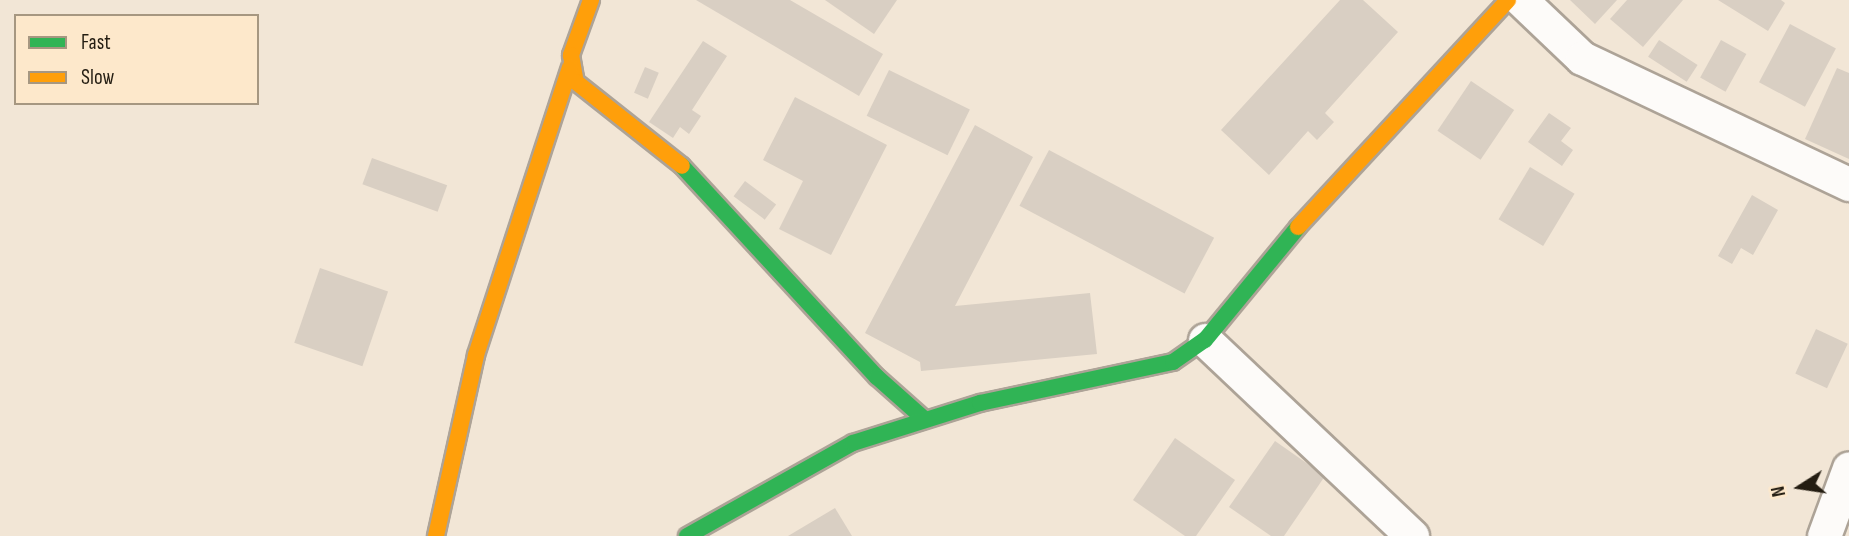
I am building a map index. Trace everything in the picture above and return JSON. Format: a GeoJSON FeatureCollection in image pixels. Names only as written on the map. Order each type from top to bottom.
{"type":"FeatureCollection","features":[{"type":"Feature","properties":{"kind":"street"},"geometry":{"type":"LineString","coordinates":[[436,536],[476,355],[591,0]]}},
{"type":"Feature","properties":{"kind":"street"},"geometry":{"type":"LineString","coordinates":[[687,536],[791,474],[923,418],[1146,371],[1205,340],[1336,181],[1508,0]]}},
{"type":"Feature","properties":{"kind":"street"},"geometry":{"type":"LineString","coordinates":[[1521,0],[1582,58],[1849,184]]}},
{"type":"Feature","properties":{"kind":"street"},"geometry":{"type":"LineString","coordinates":[[570,68],[585,93],[696,177],[877,377],[923,418]]}},
{"type":"Feature","properties":{"kind":"street"},"geometry":{"type":"LineString","coordinates":[[1205,340],[1412,536]]}},
{"type":"Feature","properties":{"kind":"street"},"geometry":{"type":"LineString","coordinates":[[1824,536],[1849,468]]}},
{"type":"Feature","properties":{"kind":"building"},"geometry":{"type":"Polygon","coordinates":[[[696,0],[790,0],[883,54],[859,96],[696,0]]]}},
{"type":"Feature","properties":{"kind":"building"},"geometry":{"type":"Polygon","coordinates":[[[825,0],[897,0],[874,34],[825,0]]]}},
{"type":"Feature","properties":{"kind":"building"},"geometry":{"type":"Polygon","coordinates":[[[1340,0],[1363,0],[1398,32],[1325,113],[1334,122],[1317,140],[1308,131],[1269,175],[1221,130],[1340,0]]]}},
{"type":"Feature","properties":{"kind":"building"},"geometry":{"type":"Polygon","coordinates":[[[1570,0],[1617,0],[1595,24],[1570,0]]]}},
{"type":"Feature","properties":{"kind":"building"},"geometry":{"type":"Polygon","coordinates":[[[1627,0],[1683,0],[1643,47],[1610,19],[1627,0]]]}},
{"type":"Feature","properties":{"kind":"building"},"geometry":{"type":"Polygon","coordinates":[[[1718,0],[1781,0],[1785,3],[1768,31],[1718,0]]]}},
{"type":"Feature","properties":{"kind":"building"},"geometry":{"type":"Polygon","coordinates":[[[1790,24],[1836,48],[1805,107],[1759,82],[1790,24]]]}},
{"type":"Feature","properties":{"kind":"building"},"geometry":{"type":"Polygon","coordinates":[[[1659,40],[1698,65],[1687,82],[1648,57],[1659,40]]]}},
{"type":"Feature","properties":{"kind":"building"},"geometry":{"type":"Polygon","coordinates":[[[1721,40],[1746,54],[1726,92],[1700,78],[1721,40]]]}},
{"type":"Feature","properties":{"kind":"building"},"geometry":{"type":"Polygon","coordinates":[[[703,41],[727,56],[692,110],[701,116],[689,134],[680,127],[673,138],[649,122],[703,41]]]}},
{"type":"Feature","properties":{"kind":"building"},"geometry":{"type":"Polygon","coordinates":[[[645,67],[659,73],[648,99],[634,93],[645,67]]]}},
{"type":"Feature","properties":{"kind":"building"},"geometry":{"type":"Polygon","coordinates":[[[1837,68],[1849,73],[1849,159],[1805,139],[1837,68]]]}},
{"type":"Feature","properties":{"kind":"building"},"geometry":{"type":"Polygon","coordinates":[[[889,70],[970,109],[948,155],[867,116],[889,70]]]}},
{"type":"Feature","properties":{"kind":"building"},"geometry":{"type":"Polygon","coordinates":[[[1471,81],[1514,110],[1481,160],[1437,131],[1471,81]]]}},
{"type":"Feature","properties":{"kind":"building"},"geometry":{"type":"Polygon","coordinates":[[[795,97],[887,145],[831,255],[779,229],[803,181],[763,160],[795,97]]]}},
{"type":"Feature","properties":{"kind":"building"},"geometry":{"type":"Polygon","coordinates":[[[1549,113],[1571,128],[1561,141],[1573,150],[1562,166],[1528,142],[1549,113]]]}},
{"type":"Feature","properties":{"kind":"building"},"geometry":{"type":"Polygon","coordinates":[[[975,125],[1033,157],[955,306],[1090,293],[1097,354],[921,371],[920,362],[865,333],[975,125]]]}},
{"type":"Feature","properties":{"kind":"building"},"geometry":{"type":"Polygon","coordinates":[[[1049,150],[1214,238],[1185,293],[1019,206],[1049,150]]]}},
{"type":"Feature","properties":{"kind":"building"},"geometry":{"type":"Polygon","coordinates":[[[372,158],[447,185],[438,212],[362,184],[372,158]]]}},
{"type":"Feature","properties":{"kind":"building"},"geometry":{"type":"Polygon","coordinates":[[[1530,167],[1575,194],[1543,246],[1499,219],[1530,167]]]}},
{"type":"Feature","properties":{"kind":"building"},"geometry":{"type":"Polygon","coordinates":[[[745,181],[776,204],[765,220],[734,196],[745,181]]]}},
{"type":"Feature","properties":{"kind":"building"},"geometry":{"type":"Polygon","coordinates":[[[1752,195],[1778,210],[1753,255],[1741,248],[1732,264],[1718,256],[1752,195]]]}},
{"type":"Feature","properties":{"kind":"building"},"geometry":{"type":"Polygon","coordinates":[[[320,268],[388,291],[362,366],[294,343],[320,268]]]}},
{"type":"Feature","properties":{"kind":"building"},"geometry":{"type":"Polygon","coordinates":[[[1816,329],[1848,344],[1827,388],[1795,373],[1816,329]]]}},
{"type":"Feature","properties":{"kind":"building"},"geometry":{"type":"Polygon","coordinates":[[[1175,438],[1235,480],[1196,536],[1185,536],[1133,500],[1175,438]]]}},
{"type":"Feature","properties":{"kind":"building"},"geometry":{"type":"Polygon","coordinates":[[[1275,441],[1325,476],[1284,536],[1271,536],[1229,507],[1275,441]]]}},
{"type":"Feature","properties":{"kind":"building"},"geometry":{"type":"Polygon","coordinates":[[[835,508],[852,536],[788,536],[835,508]]]}},
{"type":"Feature","properties":{"kind":"traffic: fast"},"geometry":{"type":"LineString","coordinates":[[682,166],[877,377],[923,418]]}},
{"type":"Feature","properties":{"kind":"traffic: fast"},"geometry":{"type":"LineString","coordinates":[[687,536],[853,443],[980,403],[1173,362],[1205,340],[1298,227]]}},
{"type":"Feature","properties":{"kind":"traffic: slow"},"geometry":{"type":"LineString","coordinates":[[591,0],[571,55],[576,82],[682,166]]}},
{"type":"Feature","properties":{"kind":"traffic: slow"},"geometry":{"type":"LineString","coordinates":[[1298,227],[1508,0]]}},
{"type":"Feature","properties":{"kind":"traffic: slow"},"geometry":{"type":"LineString","coordinates":[[436,536],[476,355],[570,68]]}}]}
